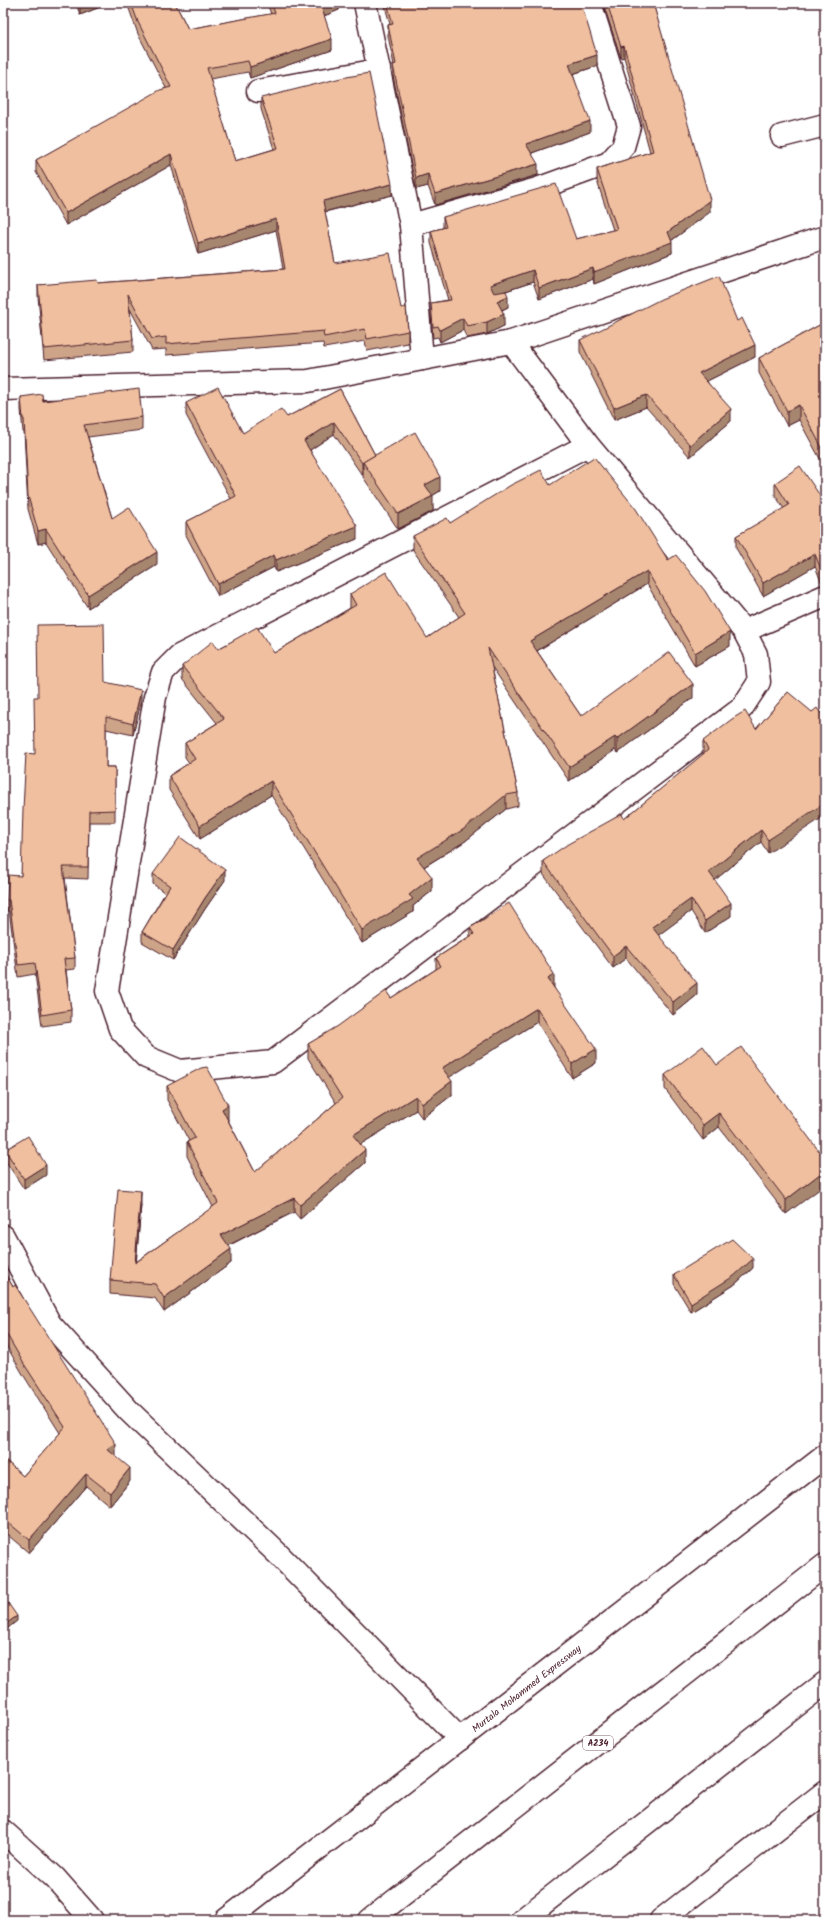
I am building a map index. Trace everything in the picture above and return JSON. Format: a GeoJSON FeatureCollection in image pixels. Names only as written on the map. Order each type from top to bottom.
{"type":"FeatureCollection","features":[{"type":"Feature","properties":{"kind":"main road"},"geometry":{"type":"LineString","coordinates":[[365,3],[410,225],[422,359]]}},
{"type":"Feature","properties":{"kind":"main road"},"geometry":{"type":"LineString","coordinates":[[410,225],[537,189],[609,163],[623,147],[629,126],[590,3]]}},
{"type":"Feature","properties":{"kind":"main road"},"geometry":{"type":"LineString","coordinates":[[258,90],[379,70]]}},
{"type":"Feature","properties":{"kind":"main road"},"geometry":{"type":"LineString","coordinates":[[782,136],[825,125]]}},
{"type":"Feature","properties":{"kind":"main road"},"geometry":{"type":"LineString","coordinates":[[3,389],[308,381],[511,342],[825,237]]}},
{"type":"Feature","properties":{"kind":"main road"},"geometry":{"type":"LineString","coordinates":[[511,342],[588,445],[744,632],[756,654],[759,682],[742,708],[273,1062],[180,1071],[146,1057],[120,1029],[107,991],[155,697],[163,672],[179,656],[588,445]]}},
{"type":"Feature","properties":{"kind":"main road"},"geometry":{"type":"LineString","coordinates":[[744,632],[825,596]]}},
{"type":"Feature","properties":{"kind":"main road"},"geometry":{"type":"LineString","coordinates":[[3,1236],[50,1324],[71,1348],[129,1411],[279,1555],[460,1739]]}},
{"type":"Feature","properties":{"kind":"main road","name":"Murtala Mohammed Expressway"},"geometry":{"type":"LineString","coordinates":[[226,1920],[825,1456]]}},
{"type":"Feature","properties":{"kind":"main road","name":"A234"},"geometry":{"type":"LineString","coordinates":[[370,1920],[825,1565]]}},
{"type":"Feature","properties":{"kind":"main road"},"geometry":{"type":"LineString","coordinates":[[522,1920],[825,1683]]}},
{"type":"Feature","properties":{"kind":"main road"},"geometry":{"type":"LineString","coordinates":[[661,1920],[825,1792]]}},
{"type":"Feature","properties":{"kind":"main road"},"geometry":{"type":"LineString","coordinates":[[3,1831],[55,1878],[92,1920]]}},
{"type":"Feature","properties":{"kind":"building"},"geometry":{"type":"Polygon","coordinates":[[[131,3],[175,3],[188,29],[275,13],[271,3],[327,3],[321,6],[332,39],[250,67],[248,61],[207,68],[235,161],[278,148],[261,98],[341,78],[369,73],[392,184],[323,201],[335,263],[390,253],[401,308],[406,307],[408,331],[367,339],[365,329],[324,337],[323,332],[325,331],[166,344],[166,337],[152,339],[128,294],[133,340],[44,349],[38,285],[97,280],[98,283],[285,269],[276,219],[198,243],[171,154],[66,213],[36,160],[160,90],[171,87],[138,22],[131,3]]]}},
{"type":"Feature","properties":{"kind":"building"},"geometry":{"type":"Polygon","coordinates":[[[387,3],[581,3],[597,55],[569,64],[590,121],[526,144],[538,164],[435,194],[428,174],[416,178],[393,65],[396,64],[388,25],[393,24],[387,3]]]}},
{"type":"Feature","properties":{"kind":"building"},"geometry":{"type":"Polygon","coordinates":[[[607,3],[653,3],[710,200],[668,232],[672,242],[594,272],[593,268],[539,288],[533,270],[490,285],[494,293],[506,291],[508,296],[497,301],[504,314],[487,322],[467,326],[463,318],[440,330],[438,326],[433,327],[431,303],[451,300],[431,231],[446,227],[443,217],[556,184],[576,239],[617,229],[597,169],[653,151],[624,46],[621,47],[607,3]]]}},
{"type":"Feature","properties":{"kind":"building"},"geometry":{"type":"Polygon","coordinates":[[[719,276],[737,321],[742,318],[755,345],[699,373],[731,409],[690,445],[646,395],[614,408],[580,340],[661,299],[719,276]]]}},
{"type":"Feature","properties":{"kind":"building"},"geometry":{"type":"Polygon","coordinates":[[[825,322],[825,453],[799,405],[787,411],[759,358],[825,322]]]}},
{"type":"Feature","properties":{"kind":"building"},"geometry":{"type":"Polygon","coordinates":[[[218,387],[243,433],[281,409],[287,417],[340,389],[375,455],[362,463],[334,422],[304,441],[357,526],[276,560],[274,555],[218,584],[186,522],[236,496],[186,403],[218,387]]]}},
{"type":"Feature","properties":{"kind":"building"},"geometry":{"type":"Polygon","coordinates":[[[139,389],[142,417],[84,425],[112,518],[129,507],[157,552],[88,595],[46,529],[38,531],[28,496],[24,419],[21,397],[42,394],[43,401],[139,389]]]}},
{"type":"Feature","properties":{"kind":"building"},"geometry":{"type":"Polygon","coordinates":[[[415,432],[440,477],[425,485],[433,496],[398,514],[363,462],[415,432]]]}},
{"type":"Feature","properties":{"kind":"building"},"geometry":{"type":"Polygon","coordinates":[[[594,457],[636,509],[668,560],[676,555],[705,591],[730,632],[695,653],[647,571],[530,641],[581,716],[669,652],[693,684],[617,739],[615,737],[569,767],[488,648],[518,793],[506,795],[464,829],[417,858],[432,877],[409,895],[413,899],[362,930],[271,781],[200,826],[169,776],[195,759],[185,743],[224,719],[182,666],[213,641],[218,649],[257,627],[274,653],[356,605],[350,594],[386,572],[427,638],[465,613],[413,536],[447,518],[450,523],[511,485],[541,470],[550,485],[594,457]]]}},
{"type":"Feature","properties":{"kind":"building"},"geometry":{"type":"Polygon","coordinates":[[[800,466],[825,503],[825,572],[822,572],[815,554],[763,583],[736,536],[789,505],[775,483],[800,466]]]}},
{"type":"Feature","properties":{"kind":"building"},"geometry":{"type":"Polygon","coordinates":[[[104,624],[105,682],[141,690],[133,724],[106,717],[106,767],[115,767],[115,810],[89,811],[88,867],[63,867],[75,958],[64,959],[71,1010],[42,1015],[35,963],[18,965],[9,900],[7,900],[8,875],[21,876],[26,753],[35,754],[34,697],[38,697],[37,625],[104,624]]]}},
{"type":"Feature","properties":{"kind":"building"},"geometry":{"type":"Polygon","coordinates":[[[788,692],[812,712],[817,708],[825,719],[825,797],[823,799],[825,803],[768,840],[761,830],[709,872],[731,903],[705,921],[691,899],[652,927],[697,983],[673,1002],[626,946],[613,956],[543,861],[568,844],[622,814],[624,819],[708,750],[703,741],[732,719],[745,711],[756,729],[788,692]]]}},
{"type":"Feature","properties":{"kind":"building"},"geometry":{"type":"Polygon","coordinates":[[[180,837],[225,870],[205,898],[173,950],[142,932],[170,886],[153,874],[180,837]]]}},
{"type":"Feature","properties":{"kind":"building"},"geometry":{"type":"Polygon","coordinates":[[[509,903],[554,974],[548,979],[596,1049],[572,1064],[537,1008],[442,1068],[452,1081],[422,1104],[416,1096],[353,1135],[365,1150],[300,1205],[294,1198],[221,1235],[231,1249],[164,1298],[155,1284],[110,1280],[118,1189],[141,1191],[135,1263],[218,1203],[187,1142],[195,1138],[167,1086],[201,1068],[207,1067],[228,1105],[222,1109],[255,1172],[342,1098],[308,1044],[338,1026],[386,991],[391,998],[441,966],[436,958],[474,934],[470,928],[509,903]]]}},
{"type":"Feature","properties":{"kind":"building"},"geometry":{"type":"Polygon","coordinates":[[[703,1046],[717,1065],[741,1047],[825,1159],[825,1170],[786,1200],[719,1113],[703,1125],[665,1075],[703,1046]]]}},
{"type":"Feature","properties":{"kind":"building"},"geometry":{"type":"Polygon","coordinates":[[[28,1136],[46,1165],[24,1179],[5,1150],[28,1136]]]}},
{"type":"Feature","properties":{"kind":"building"},"geometry":{"type":"Polygon","coordinates":[[[732,1239],[753,1259],[734,1276],[691,1303],[674,1275],[732,1239]]]}},
{"type":"Feature","properties":{"kind":"building"},"geometry":{"type":"Polygon","coordinates":[[[3,1270],[13,1287],[15,1285],[116,1444],[107,1449],[130,1468],[110,1493],[86,1474],[29,1540],[3,1518],[3,1458],[23,1476],[65,1427],[24,1364],[3,1328],[3,1270]]]}},
{"type":"Feature","properties":{"kind":"building"},"geometry":{"type":"Polygon","coordinates":[[[3,1596],[17,1616],[3,1626],[3,1596]]]}}]}
